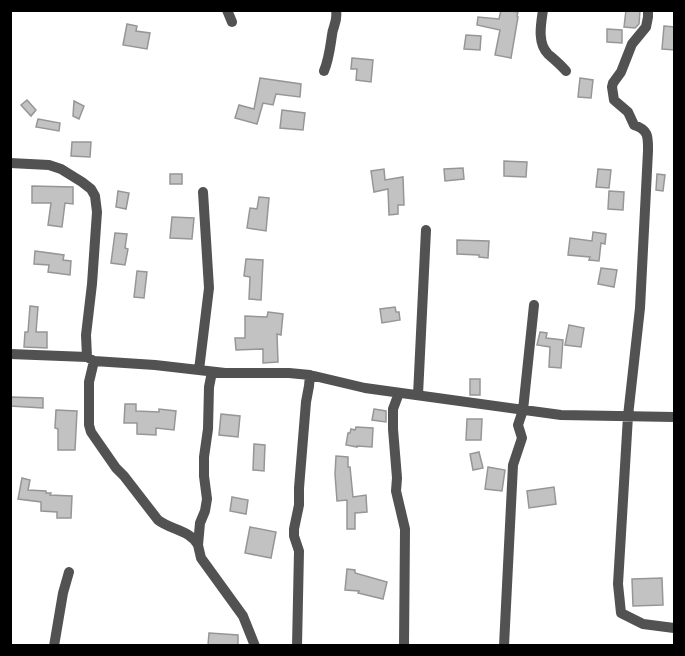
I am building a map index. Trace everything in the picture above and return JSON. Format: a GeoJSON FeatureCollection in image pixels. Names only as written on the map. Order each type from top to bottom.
{"type":"FeatureCollection","features":[{"type":"Feature","properties":{"kind":"street"},"geometry":{"type":"LineString","coordinates":[[227,10],[232,22]]}},
{"type":"Feature","properties":{"kind":"street"},"geometry":{"type":"LineString","coordinates":[[324,71],[332,32],[337,22],[336,10]]}},
{"type":"Feature","properties":{"kind":"street"},"geometry":{"type":"LineString","coordinates":[[543,10],[540,31],[542,47],[566,71]]}},
{"type":"Feature","properties":{"kind":"street"},"geometry":{"type":"LineString","coordinates":[[648,10],[646,27],[632,44],[621,72],[612,87],[614,100],[628,112],[634,124],[648,135],[640,308],[628,416],[618,584],[621,613],[643,624],[675,628]]}},
{"type":"Feature","properties":{"kind":"street"},"geometry":{"type":"LineString","coordinates":[[10,163],[49,165],[61,169],[91,189],[95,196],[92,284],[86,335],[91,359],[89,382],[91,432],[116,468],[158,520],[194,538],[201,558],[243,616],[255,645]]}},
{"type":"Feature","properties":{"kind":"street"},"geometry":{"type":"LineString","coordinates":[[198,370],[208,288],[203,192]]}},
{"type":"Feature","properties":{"kind":"street"},"geometry":{"type":"LineString","coordinates":[[418,395],[426,230]]}},
{"type":"Feature","properties":{"kind":"street"},"geometry":{"type":"LineString","coordinates":[[504,645],[513,465],[516,450],[522,438],[518,425],[523,410],[534,305]]}},
{"type":"Feature","properties":{"kind":"street"},"geometry":{"type":"LineString","coordinates":[[10,354],[91,359],[212,372],[310,375],[365,388],[561,415],[675,417]]}},
{"type":"Feature","properties":{"kind":"street"},"geometry":{"type":"LineString","coordinates":[[198,545],[200,523],[207,499],[204,457],[212,372]]}},
{"type":"Feature","properties":{"kind":"street"},"geometry":{"type":"LineString","coordinates":[[297,645],[299,551],[294,529],[299,505],[310,375]]}},
{"type":"Feature","properties":{"kind":"street"},"geometry":{"type":"LineString","coordinates":[[399,393],[393,409],[393,429],[398,478],[396,491],[405,529],[404,645]]}},
{"type":"Feature","properties":{"kind":"street"},"geometry":{"type":"LineString","coordinates":[[54,645],[69,572]]}},
{"type":"Feature","properties":{"kind":"building"},"geometry":{"type":"Polygon","coordinates":[[[501,10],[518,12],[511,58],[495,55],[500,30],[477,25],[478,17],[499,19],[501,10]]]}},
{"type":"Feature","properties":{"kind":"building"},"geometry":{"type":"Polygon","coordinates":[[[626,10],[640,10],[639,24],[635,28],[624,27],[626,10]]]}},
{"type":"Feature","properties":{"kind":"building"},"geometry":{"type":"Polygon","coordinates":[[[127,24],[137,26],[136,31],[150,33],[147,49],[123,45],[127,24]]]}},
{"type":"Feature","properties":{"kind":"building"},"geometry":{"type":"Polygon","coordinates":[[[664,26],[675,27],[675,50],[662,49],[664,26]]]}},
{"type":"Feature","properties":{"kind":"building"},"geometry":{"type":"Polygon","coordinates":[[[607,29],[622,30],[622,43],[607,42],[607,29]]]}},
{"type":"Feature","properties":{"kind":"building"},"geometry":{"type":"Polygon","coordinates":[[[466,35],[481,36],[480,50],[464,49],[466,35]]]}},
{"type":"Feature","properties":{"kind":"building"},"geometry":{"type":"Polygon","coordinates":[[[352,58],[373,60],[371,82],[356,80],[357,69],[351,69],[352,58]]]}},
{"type":"Feature","properties":{"kind":"building"},"geometry":{"type":"Polygon","coordinates":[[[260,78],[301,84],[300,97],[276,94],[273,105],[263,103],[257,124],[235,118],[239,105],[254,109],[260,78]]]}},
{"type":"Feature","properties":{"kind":"building"},"geometry":{"type":"Polygon","coordinates":[[[580,78],[593,80],[591,98],[578,97],[580,78]]]}},
{"type":"Feature","properties":{"kind":"building"},"geometry":{"type":"Polygon","coordinates":[[[27,100],[36,110],[31,116],[21,105],[27,100]]]}},
{"type":"Feature","properties":{"kind":"building"},"geometry":{"type":"Polygon","coordinates":[[[74,101],[84,106],[79,119],[73,116],[74,101]]]}},
{"type":"Feature","properties":{"kind":"building"},"geometry":{"type":"Polygon","coordinates":[[[282,110],[305,113],[303,130],[280,128],[282,110]]]}},
{"type":"Feature","properties":{"kind":"building"},"geometry":{"type":"Polygon","coordinates":[[[38,119],[60,123],[59,131],[36,127],[38,119]]]}},
{"type":"Feature","properties":{"kind":"building"},"geometry":{"type":"Polygon","coordinates":[[[72,142],[91,142],[90,157],[71,156],[72,142]]]}},
{"type":"Feature","properties":{"kind":"building"},"geometry":{"type":"Polygon","coordinates":[[[504,161],[527,162],[526,177],[504,176],[504,161]]]}},
{"type":"Feature","properties":{"kind":"building"},"geometry":{"type":"Polygon","coordinates":[[[463,168],[464,179],[445,181],[444,169],[463,168]]]}},
{"type":"Feature","properties":{"kind":"building"},"geometry":{"type":"Polygon","coordinates":[[[384,169],[385,180],[403,177],[404,205],[398,205],[398,214],[389,215],[388,189],[374,192],[371,171],[384,169]]]}},
{"type":"Feature","properties":{"kind":"building"},"geometry":{"type":"Polygon","coordinates":[[[598,169],[611,170],[609,188],[596,187],[598,169]]]}},
{"type":"Feature","properties":{"kind":"building"},"geometry":{"type":"Polygon","coordinates":[[[170,174],[182,174],[182,184],[170,184],[170,174]]]}},
{"type":"Feature","properties":{"kind":"building"},"geometry":{"type":"Polygon","coordinates":[[[657,174],[665,175],[663,191],[656,190],[657,174]]]}},
{"type":"Feature","properties":{"kind":"building"},"geometry":{"type":"Polygon","coordinates":[[[32,186],[73,187],[73,204],[65,203],[62,227],[48,225],[51,203],[32,203],[32,186]]]}},
{"type":"Feature","properties":{"kind":"building"},"geometry":{"type":"Polygon","coordinates":[[[118,191],[129,193],[126,209],[116,207],[118,191]]]}},
{"type":"Feature","properties":{"kind":"building"},"geometry":{"type":"Polygon","coordinates":[[[609,191],[624,192],[623,210],[608,209],[609,191]]]}},
{"type":"Feature","properties":{"kind":"building"},"geometry":{"type":"Polygon","coordinates":[[[259,197],[269,198],[266,231],[247,228],[250,208],[257,209],[259,197]]]}},
{"type":"Feature","properties":{"kind":"building"},"geometry":{"type":"Polygon","coordinates":[[[172,217],[194,218],[192,239],[170,238],[172,217]]]}},
{"type":"Feature","properties":{"kind":"building"},"geometry":{"type":"Polygon","coordinates":[[[593,232],[606,234],[605,244],[601,243],[599,261],[589,260],[590,257],[568,255],[570,238],[592,241],[593,232]]]}},
{"type":"Feature","properties":{"kind":"building"},"geometry":{"type":"Polygon","coordinates":[[[115,233],[127,234],[125,248],[128,249],[125,265],[111,263],[115,233]]]}},
{"type":"Feature","properties":{"kind":"building"},"geometry":{"type":"Polygon","coordinates":[[[457,240],[489,241],[488,258],[479,257],[479,255],[457,254],[457,240]]]}},
{"type":"Feature","properties":{"kind":"building"},"geometry":{"type":"Polygon","coordinates":[[[35,251],[64,255],[63,260],[71,261],[70,275],[48,272],[49,265],[34,264],[35,251]]]}},
{"type":"Feature","properties":{"kind":"building"},"geometry":{"type":"Polygon","coordinates":[[[246,259],[263,260],[261,300],[249,299],[250,277],[244,276],[246,259]]]}},
{"type":"Feature","properties":{"kind":"building"},"geometry":{"type":"Polygon","coordinates":[[[601,268],[617,270],[614,287],[598,284],[601,268]]]}},
{"type":"Feature","properties":{"kind":"building"},"geometry":{"type":"Polygon","coordinates":[[[137,271],[147,272],[144,298],[134,297],[137,271]]]}},
{"type":"Feature","properties":{"kind":"building"},"geometry":{"type":"Polygon","coordinates":[[[30,306],[38,307],[36,332],[47,332],[47,348],[24,347],[30,306]]]}},
{"type":"Feature","properties":{"kind":"building"},"geometry":{"type":"Polygon","coordinates":[[[395,307],[396,312],[399,312],[400,320],[382,323],[380,309],[395,307]]]}},
{"type":"Feature","properties":{"kind":"building"},"geometry":{"type":"Polygon","coordinates":[[[268,312],[283,314],[281,335],[277,334],[278,362],[263,363],[263,349],[236,350],[235,338],[245,338],[245,316],[267,317],[268,312]]]}},
{"type":"Feature","properties":{"kind":"building"},"geometry":{"type":"Polygon","coordinates":[[[569,325],[584,328],[581,347],[565,345],[569,325]]]}},
{"type":"Feature","properties":{"kind":"building"},"geometry":{"type":"Polygon","coordinates":[[[540,332],[547,333],[546,338],[563,340],[561,368],[549,367],[550,347],[537,345],[540,332]]]}},
{"type":"Feature","properties":{"kind":"building"},"geometry":{"type":"Polygon","coordinates":[[[470,379],[480,379],[480,395],[470,395],[470,379]]]}},
{"type":"Feature","properties":{"kind":"building"},"geometry":{"type":"Polygon","coordinates":[[[10,397],[43,398],[43,408],[10,406],[10,397]]]}},
{"type":"Feature","properties":{"kind":"building"},"geometry":{"type":"Polygon","coordinates":[[[125,404],[136,404],[136,411],[159,412],[159,409],[176,411],[174,430],[156,428],[156,435],[137,434],[137,423],[124,423],[125,404]]]}},
{"type":"Feature","properties":{"kind":"building"},"geometry":{"type":"Polygon","coordinates":[[[374,409],[386,411],[386,422],[372,420],[374,409]]]}},
{"type":"Feature","properties":{"kind":"building"},"geometry":{"type":"Polygon","coordinates":[[[56,410],[77,411],[75,450],[58,450],[58,429],[55,428],[56,410]]]}},
{"type":"Feature","properties":{"kind":"building"},"geometry":{"type":"Polygon","coordinates":[[[221,414],[240,416],[238,437],[219,435],[221,414]]]}},
{"type":"Feature","properties":{"kind":"building"},"geometry":{"type":"Polygon","coordinates":[[[467,419],[482,419],[481,440],[466,440],[467,419]]]}},
{"type":"Feature","properties":{"kind":"building"},"geometry":{"type":"Polygon","coordinates":[[[356,427],[373,428],[372,447],[346,445],[348,433],[356,427]]]}},
{"type":"Feature","properties":{"kind":"building"},"geometry":{"type":"Polygon","coordinates":[[[254,444],[265,445],[264,471],[253,470],[254,444]]]}},
{"type":"Feature","properties":{"kind":"building"},"geometry":{"type":"Polygon","coordinates":[[[479,452],[483,468],[473,470],[470,454],[479,452]]]}},
{"type":"Feature","properties":{"kind":"building"},"geometry":{"type":"Polygon","coordinates":[[[336,456],[348,457],[353,497],[366,495],[367,512],[355,513],[355,529],[347,529],[347,500],[337,501],[336,456]]]}},
{"type":"Feature","properties":{"kind":"building"},"geometry":{"type":"Polygon","coordinates":[[[488,467],[505,470],[502,491],[485,489],[488,467]]]}},
{"type":"Feature","properties":{"kind":"building"},"geometry":{"type":"Polygon","coordinates":[[[22,478],[30,480],[28,490],[46,491],[46,493],[51,493],[50,495],[72,496],[71,518],[57,518],[57,512],[41,511],[41,502],[18,499],[22,478]]]}},
{"type":"Feature","properties":{"kind":"building"},"geometry":{"type":"Polygon","coordinates":[[[554,487],[556,504],[529,508],[527,491],[554,487]]]}},
{"type":"Feature","properties":{"kind":"building"},"geometry":{"type":"Polygon","coordinates":[[[232,497],[248,500],[246,514],[230,511],[232,497]]]}},
{"type":"Feature","properties":{"kind":"building"},"geometry":{"type":"Polygon","coordinates":[[[250,527],[276,532],[271,558],[245,553],[250,527]]]}},
{"type":"Feature","properties":{"kind":"building"},"geometry":{"type":"Polygon","coordinates":[[[347,569],[387,582],[383,599],[358,593],[359,591],[345,590],[347,569]]]}},
{"type":"Feature","properties":{"kind":"building"},"geometry":{"type":"Polygon","coordinates":[[[662,578],[663,605],[633,606],[632,579],[662,578]]]}},
{"type":"Feature","properties":{"kind":"building"},"geometry":{"type":"Polygon","coordinates":[[[209,633],[238,635],[238,645],[208,645],[209,633]]]}}]}
